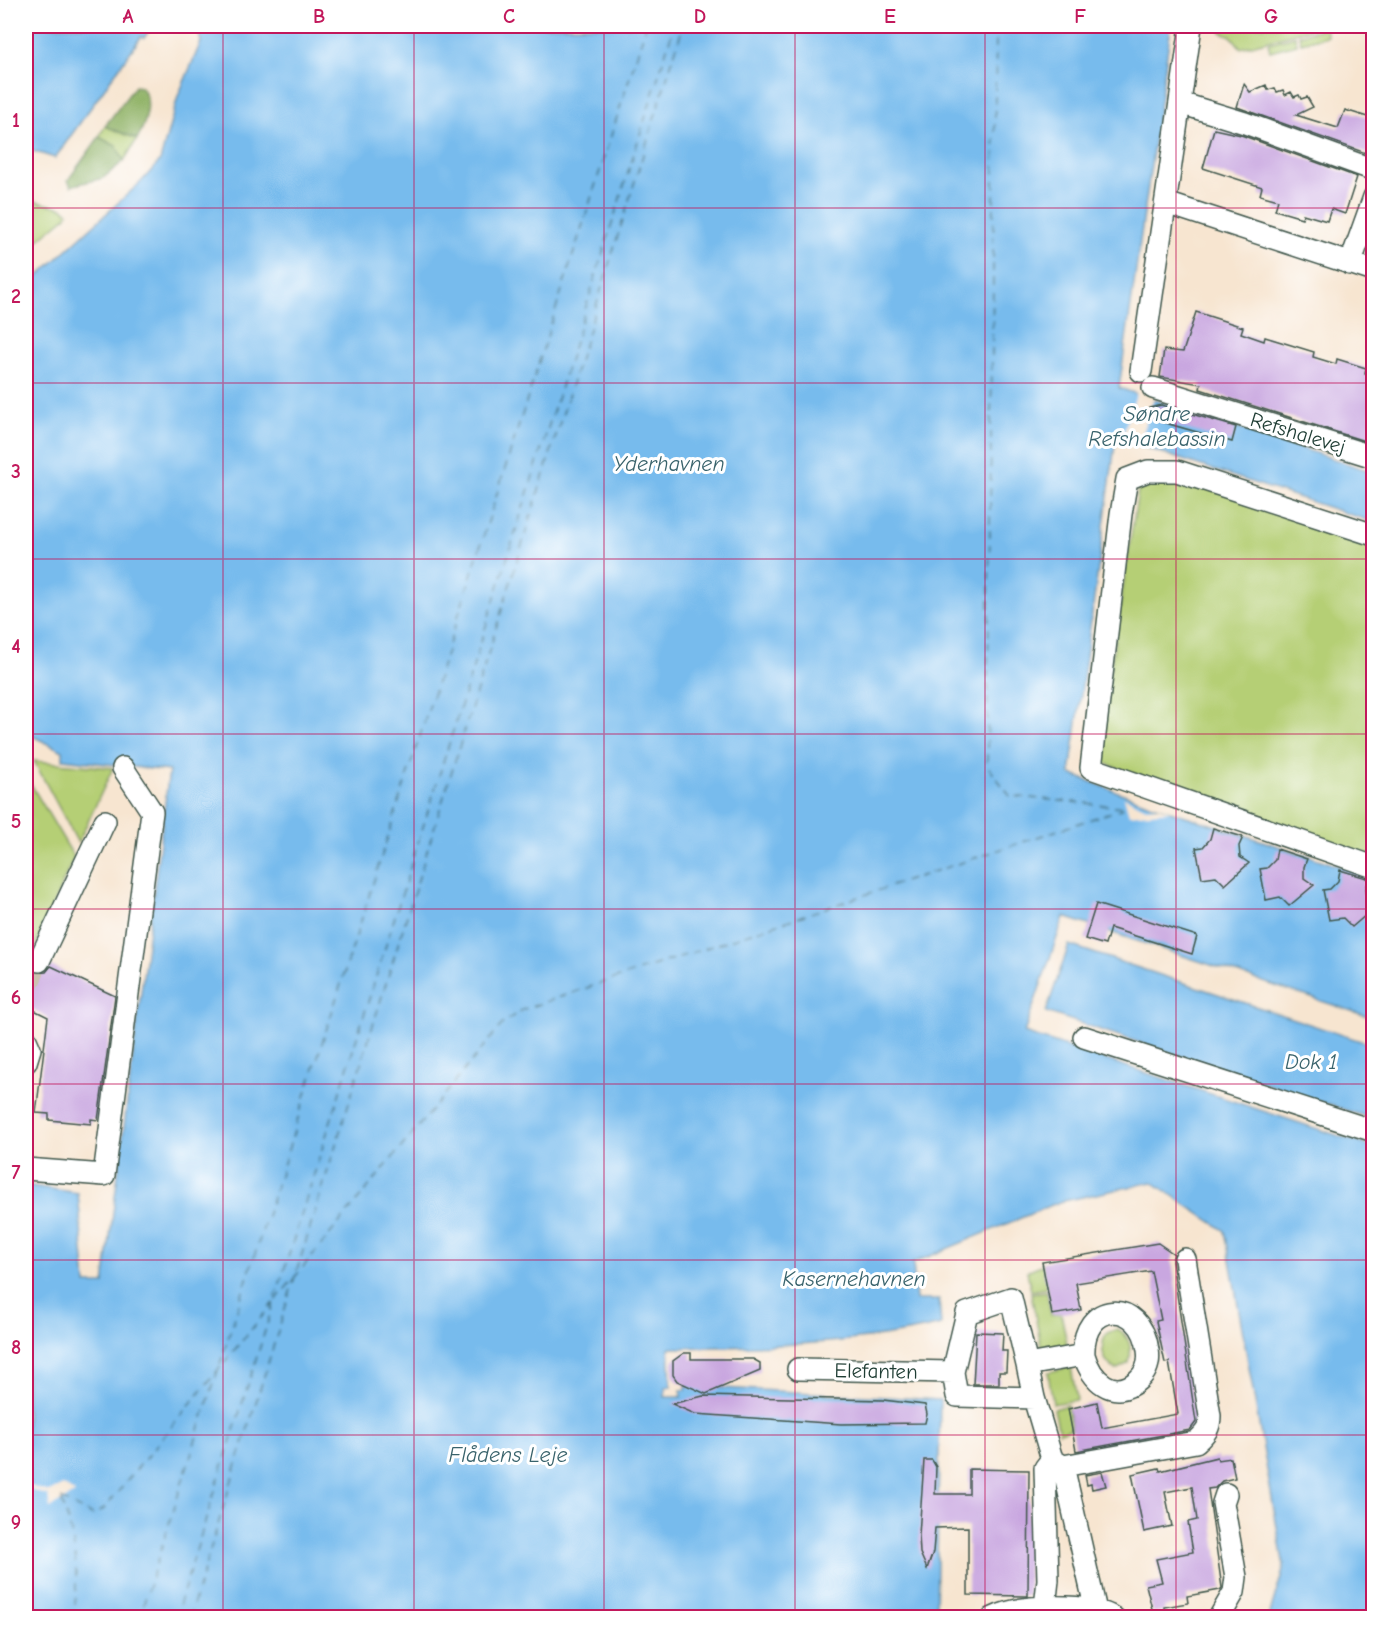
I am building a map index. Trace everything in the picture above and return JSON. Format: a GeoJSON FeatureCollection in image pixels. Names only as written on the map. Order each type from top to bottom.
{"type":"FeatureCollection","features":[{"type":"Feature","properties":{"kind":"street","name":"Refshalevej"},"geometry":{"type":"LineString","coordinates":[[1191,26],[1166,203],[1147,379],[1374,457]]}},
{"type":"Feature","properties":{"kind":"street"},"geometry":{"type":"LineString","coordinates":[[1180,103],[1245,123],[1374,170]]}},
{"type":"Feature","properties":{"kind":"street"},"geometry":{"type":"LineString","coordinates":[[1350,264],[1374,197]]}},
{"type":"Feature","properties":{"kind":"street"},"geometry":{"type":"LineString","coordinates":[[1166,203],[1374,271]]}},
{"type":"Feature","properties":{"kind":"street"},"geometry":{"type":"LineString","coordinates":[[1374,536],[1178,471],[1148,471],[1127,479],[1091,768],[1374,867]]}},
{"type":"Feature","properties":{"kind":"street"},"geometry":{"type":"LineString","coordinates":[[26,1169],[104,1175],[152,812],[123,768]]}},
{"type":"Feature","properties":{"kind":"street"},"geometry":{"type":"LineString","coordinates":[[39,961],[105,821]]}},
{"type":"Feature","properties":{"kind":"street"},"geometry":{"type":"LineString","coordinates":[[1084,1037],[1374,1131]]}},
{"type":"Feature","properties":{"kind":"street"},"geometry":{"type":"LineString","coordinates":[[26,1040],[30,1049],[26,1062]]}},
{"type":"Feature","properties":{"kind":"street"},"geometry":{"type":"LineString","coordinates":[[1045,1607],[1048,1580],[1045,1468],[1058,1463],[1196,1442],[1206,1434],[1210,1416],[1185,1259]]}},
{"type":"Feature","properties":{"kind":"street"},"geometry":{"type":"LineString","coordinates":[[993,1617],[1025,1609],[1045,1607],[1105,1614],[1058,1463],[1034,1398],[1011,1298],[967,1313],[953,1372],[957,1396],[1034,1398]]}},
{"type":"Feature","properties":{"kind":"street"},"geometry":{"type":"LineString","coordinates":[[1027,1365],[1084,1355]]}},
{"type":"Feature","properties":{"kind":"street","name":"Elefanten"},"geometry":{"type":"LineString","coordinates":[[798,1369],[953,1372]]}},
{"type":"Feature","properties":{"kind":"street"},"geometry":{"type":"LineString","coordinates":[[1219,1617],[1230,1603],[1236,1577],[1223,1503],[1226,1494]]}},
{"type":"Feature","properties":{"kind":"green space"},"geometry":{"type":"Polygon","coordinates":[[[1222,26],[1320,26],[1241,48],[1231,36],[1221,32],[1222,26]]]}},
{"type":"Feature","properties":{"kind":"green space"},"geometry":{"type":"Polygon","coordinates":[[[1325,28],[1327,36],[1301,43],[1299,35],[1325,28]]]}},
{"type":"Feature","properties":{"kind":"green space"},"geometry":{"type":"Polygon","coordinates":[[[1295,36],[1297,44],[1270,51],[1268,43],[1295,36]]]}},
{"type":"Feature","properties":{"kind":"green space"},"geometry":{"type":"Polygon","coordinates":[[[135,86],[141,87],[145,92],[148,106],[143,127],[137,139],[105,126],[135,86]]]}},
{"type":"Feature","properties":{"kind":"green space"},"geometry":{"type":"Polygon","coordinates":[[[105,126],[137,139],[124,161],[116,146],[99,137],[105,126]]]}},
{"type":"Feature","properties":{"kind":"green space"},"geometry":{"type":"Polygon","coordinates":[[[99,137],[116,146],[124,161],[103,178],[71,186],[68,180],[99,137]]]}},
{"type":"Feature","properties":{"kind":"green space"},"geometry":{"type":"Polygon","coordinates":[[[26,199],[63,208],[68,212],[67,216],[32,245],[26,241],[26,199]]]}},
{"type":"Feature","properties":{"kind":"green space"},"geometry":{"type":"Polygon","coordinates":[[[1172,476],[1373,543],[1373,857],[1101,762],[1098,749],[1138,491],[1142,482],[1172,476]]]}},
{"type":"Feature","properties":{"kind":"green space"},"geometry":{"type":"Polygon","coordinates":[[[34,761],[113,768],[78,843],[34,761]]]}},
{"type":"Feature","properties":{"kind":"green space"},"geometry":{"type":"Polygon","coordinates":[[[26,776],[74,857],[33,950],[26,946],[26,776]]]}},
{"type":"Feature","properties":{"kind":"green space"},"geometry":{"type":"Polygon","coordinates":[[[1043,1264],[1047,1288],[1031,1291],[1027,1271],[1043,1264]]]}},
{"type":"Feature","properties":{"kind":"green space"},"geometry":{"type":"Polygon","coordinates":[[[1047,1291],[1051,1315],[1061,1313],[1067,1344],[1065,1348],[1042,1352],[1031,1293],[1047,1291]]]}},
{"type":"Feature","properties":{"kind":"green space"},"geometry":{"type":"Polygon","coordinates":[[[1117,1329],[1128,1339],[1130,1353],[1129,1363],[1116,1370],[1105,1358],[1103,1343],[1107,1333],[1117,1329]]]}},
{"type":"Feature","properties":{"kind":"green space"},"geometry":{"type":"Polygon","coordinates":[[[1071,1367],[1077,1400],[1053,1404],[1048,1372],[1071,1367]]]}},
{"type":"Feature","properties":{"kind":"green space"},"geometry":{"type":"Polygon","coordinates":[[[1067,1405],[1072,1429],[1059,1432],[1054,1409],[1067,1405]]]}},
{"type":"Feature","properties":{"kind":"water"},"geometry":{"type":"Polygon","coordinates":[[[26,26],[152,26],[144,38],[141,37],[55,158],[26,149],[26,26]]]}},
{"type":"Feature","properties":{"kind":"water"},"geometry":{"type":"Polygon","coordinates":[[[194,26],[1171,26],[1119,388],[1373,472],[1373,522],[1116,438],[1070,774],[1158,807],[1373,877],[1373,1018],[1064,917],[1024,1033],[1373,1147],[1373,1617],[1269,1617],[1284,1567],[1225,1231],[1152,1182],[1059,1202],[913,1263],[916,1300],[939,1300],[941,1325],[840,1341],[669,1348],[671,1387],[665,1387],[665,1397],[681,1397],[681,1390],[686,1390],[686,1386],[940,1400],[936,1617],[26,1617],[26,1185],[78,1193],[86,1284],[104,1284],[169,771],[63,759],[63,751],[26,733],[26,287],[141,182],[160,161],[178,96],[201,42],[198,29],[194,26]]]}},
{"type":"Feature","properties":{"kind":"water","name":"Dok 1"},"geometry":{"type":"Polygon","coordinates":[[[1069,945],[1373,1045],[1373,1119],[1046,1012],[1069,945]]]}},
{"type":"Feature","properties":{"kind":"pier"},"geometry":{"type":"Polygon","coordinates":[[[1137,391],[1154,397],[1138,449],[1120,443],[1137,391]]]}},
{"type":"Feature","properties":{"kind":"pier"},"geometry":{"type":"Polygon","coordinates":[[[1124,797],[1146,808],[1158,807],[1171,811],[1129,815],[1124,797]]]}},
{"type":"Feature","properties":{"kind":"pier"},"geometry":{"type":"Polygon","coordinates":[[[26,1485],[49,1492],[63,1485],[75,1493],[50,1508],[48,1496],[26,1488],[26,1485]]]}},
{"type":"Feature","properties":{"kind":"building"},"geometry":{"type":"Polygon","coordinates":[[[1244,84],[1250,92],[1266,85],[1268,90],[1275,88],[1277,92],[1283,90],[1285,95],[1291,92],[1294,97],[1299,95],[1301,99],[1307,97],[1313,107],[1296,115],[1338,128],[1345,110],[1374,119],[1374,156],[1237,107],[1244,84]]]}},
{"type":"Feature","properties":{"kind":"building"},"geometry":{"type":"Polygon","coordinates":[[[1214,129],[1241,135],[1357,177],[1345,214],[1331,209],[1327,221],[1303,214],[1302,218],[1275,210],[1278,200],[1260,195],[1262,187],[1203,168],[1214,129]]]}},
{"type":"Feature","properties":{"kind":"building"},"geometry":{"type":"Polygon","coordinates":[[[1196,312],[1243,327],[1241,333],[1264,341],[1265,337],[1314,352],[1313,357],[1336,364],[1337,359],[1366,368],[1365,374],[1374,377],[1374,405],[1370,416],[1374,417],[1374,434],[1371,443],[1200,389],[1201,384],[1160,377],[1164,350],[1183,352],[1196,312]]]}},
{"type":"Feature","properties":{"kind":"building"},"geometry":{"type":"Polygon","coordinates":[[[1161,405],[1236,427],[1232,442],[1155,420],[1149,408],[1161,405]]]}},
{"type":"Feature","properties":{"kind":"building"},"geometry":{"type":"Polygon","coordinates":[[[1213,828],[1243,837],[1239,846],[1240,857],[1249,863],[1225,885],[1216,876],[1202,878],[1196,848],[1203,847],[1210,839],[1213,828]]]}},
{"type":"Feature","properties":{"kind":"building"},"geometry":{"type":"Polygon","coordinates":[[[1277,849],[1307,859],[1304,878],[1314,885],[1289,906],[1280,897],[1266,900],[1260,869],[1267,868],[1275,860],[1277,849]]]}},
{"type":"Feature","properties":{"kind":"building"},"geometry":{"type":"Polygon","coordinates":[[[1340,870],[1370,879],[1366,888],[1367,899],[1374,903],[1374,908],[1352,927],[1343,918],[1329,920],[1323,890],[1330,889],[1338,881],[1340,870]]]}},
{"type":"Feature","properties":{"kind":"building"},"geometry":{"type":"Polygon","coordinates":[[[1096,904],[1197,936],[1192,954],[1110,928],[1105,945],[1085,939],[1096,904]]]}},
{"type":"Feature","properties":{"kind":"building"},"geometry":{"type":"Polygon","coordinates":[[[26,955],[28,968],[34,973],[46,972],[51,966],[115,996],[98,1120],[91,1119],[91,1124],[49,1120],[49,1114],[36,1113],[48,1017],[26,1006],[26,955]]]}},
{"type":"Feature","properties":{"kind":"building"},"geometry":{"type":"Polygon","coordinates":[[[1158,1243],[1174,1254],[1172,1261],[1196,1422],[1190,1430],[1076,1451],[1068,1409],[1097,1402],[1102,1428],[1178,1414],[1169,1362],[1165,1363],[1156,1321],[1161,1320],[1151,1271],[1076,1283],[1081,1310],[1052,1315],[1042,1262],[1158,1243]]]}},
{"type":"Feature","properties":{"kind":"building"},"geometry":{"type":"Polygon","coordinates":[[[976,1332],[1003,1333],[1002,1351],[1007,1351],[1006,1372],[999,1372],[999,1384],[973,1384],[976,1332]]]}},
{"type":"Feature","properties":{"kind":"building"},"geometry":{"type":"Polygon","coordinates":[[[684,1353],[691,1353],[691,1359],[753,1359],[760,1363],[760,1371],[706,1394],[677,1381],[673,1375],[673,1361],[684,1353]]]}},
{"type":"Feature","properties":{"kind":"building"},"geometry":{"type":"Polygon","coordinates":[[[703,1396],[883,1400],[925,1405],[927,1414],[925,1423],[841,1424],[695,1414],[672,1404],[703,1396]]]}},
{"type":"Feature","properties":{"kind":"building"},"geometry":{"type":"Polygon","coordinates":[[[1217,1457],[1218,1460],[1231,1458],[1235,1478],[1222,1481],[1215,1488],[1208,1489],[1222,1588],[1187,1596],[1188,1603],[1164,1607],[1165,1611],[1153,1613],[1146,1585],[1162,1582],[1156,1559],[1193,1552],[1188,1522],[1197,1520],[1192,1487],[1165,1492],[1172,1526],[1144,1532],[1132,1474],[1159,1468],[1160,1471],[1217,1457]]]}},
{"type":"Feature","properties":{"kind":"building"},"geometry":{"type":"Polygon","coordinates":[[[924,1460],[932,1460],[936,1467],[935,1494],[969,1494],[969,1469],[1029,1470],[1028,1596],[968,1595],[968,1527],[935,1528],[933,1552],[927,1569],[920,1553],[919,1535],[924,1460]]]}},
{"type":"Feature","properties":{"kind":"building"},"geometry":{"type":"Polygon","coordinates":[[[1102,1472],[1106,1486],[1092,1489],[1091,1484],[1087,1485],[1085,1475],[1102,1472]]]}},
{"type":"Feature","properties":{"kind":"ferry route"},"geometry":{"type":"LineString","coordinates":[[139,1618],[646,26]]}},
{"type":"Feature","properties":{"kind":"ferry route"},"geometry":{"type":"LineString","coordinates":[[175,1618],[674,26]]}},
{"type":"Feature","properties":{"kind":"ferry route"},"geometry":{"type":"LineString","coordinates":[[189,1618],[683,26]]}},
{"type":"Feature","properties":{"kind":"ferry route"},"geometry":{"type":"LineString","coordinates":[[996,26],[987,765],[1010,796],[1124,807]]}},
{"type":"Feature","properties":{"kind":"ferry route"},"geometry":{"type":"LineString","coordinates":[[276,1300],[504,1022],[524,1009],[1127,807]]}},
{"type":"Feature","properties":{"kind":"ferry route"},"geometry":{"type":"LineString","coordinates":[[61,1499],[92,1515],[104,1509],[273,1303]]}},
{"type":"Feature","properties":{"kind":"ferry route"},"geometry":{"type":"LineString","coordinates":[[61,1501],[70,1529],[75,1558],[74,1618]]}},
{"type":"Feature","properties":{"kind":"tunnel"},"geometry":{"type":"LineString","coordinates":[[26,989],[39,961]]}},
{"type":"Feature","properties":{"kind":"water label","name":"Søndre Refshalebassin"},"geometry":{"type":"Point","coordinates":[1157,426]}},
{"type":"Feature","properties":{"kind":"water label","name":"Yderhavnen"},"geometry":{"type":"Point","coordinates":[669,464]}},
{"type":"Feature","properties":{"kind":"water label","name":"Kasernehavnen"},"geometry":{"type":"Point","coordinates":[854,1279]}},
{"type":"Feature","properties":{"kind":"water label","name":"Flådens Leje"},"geometry":{"type":"Point","coordinates":[508,1455]}}]}
